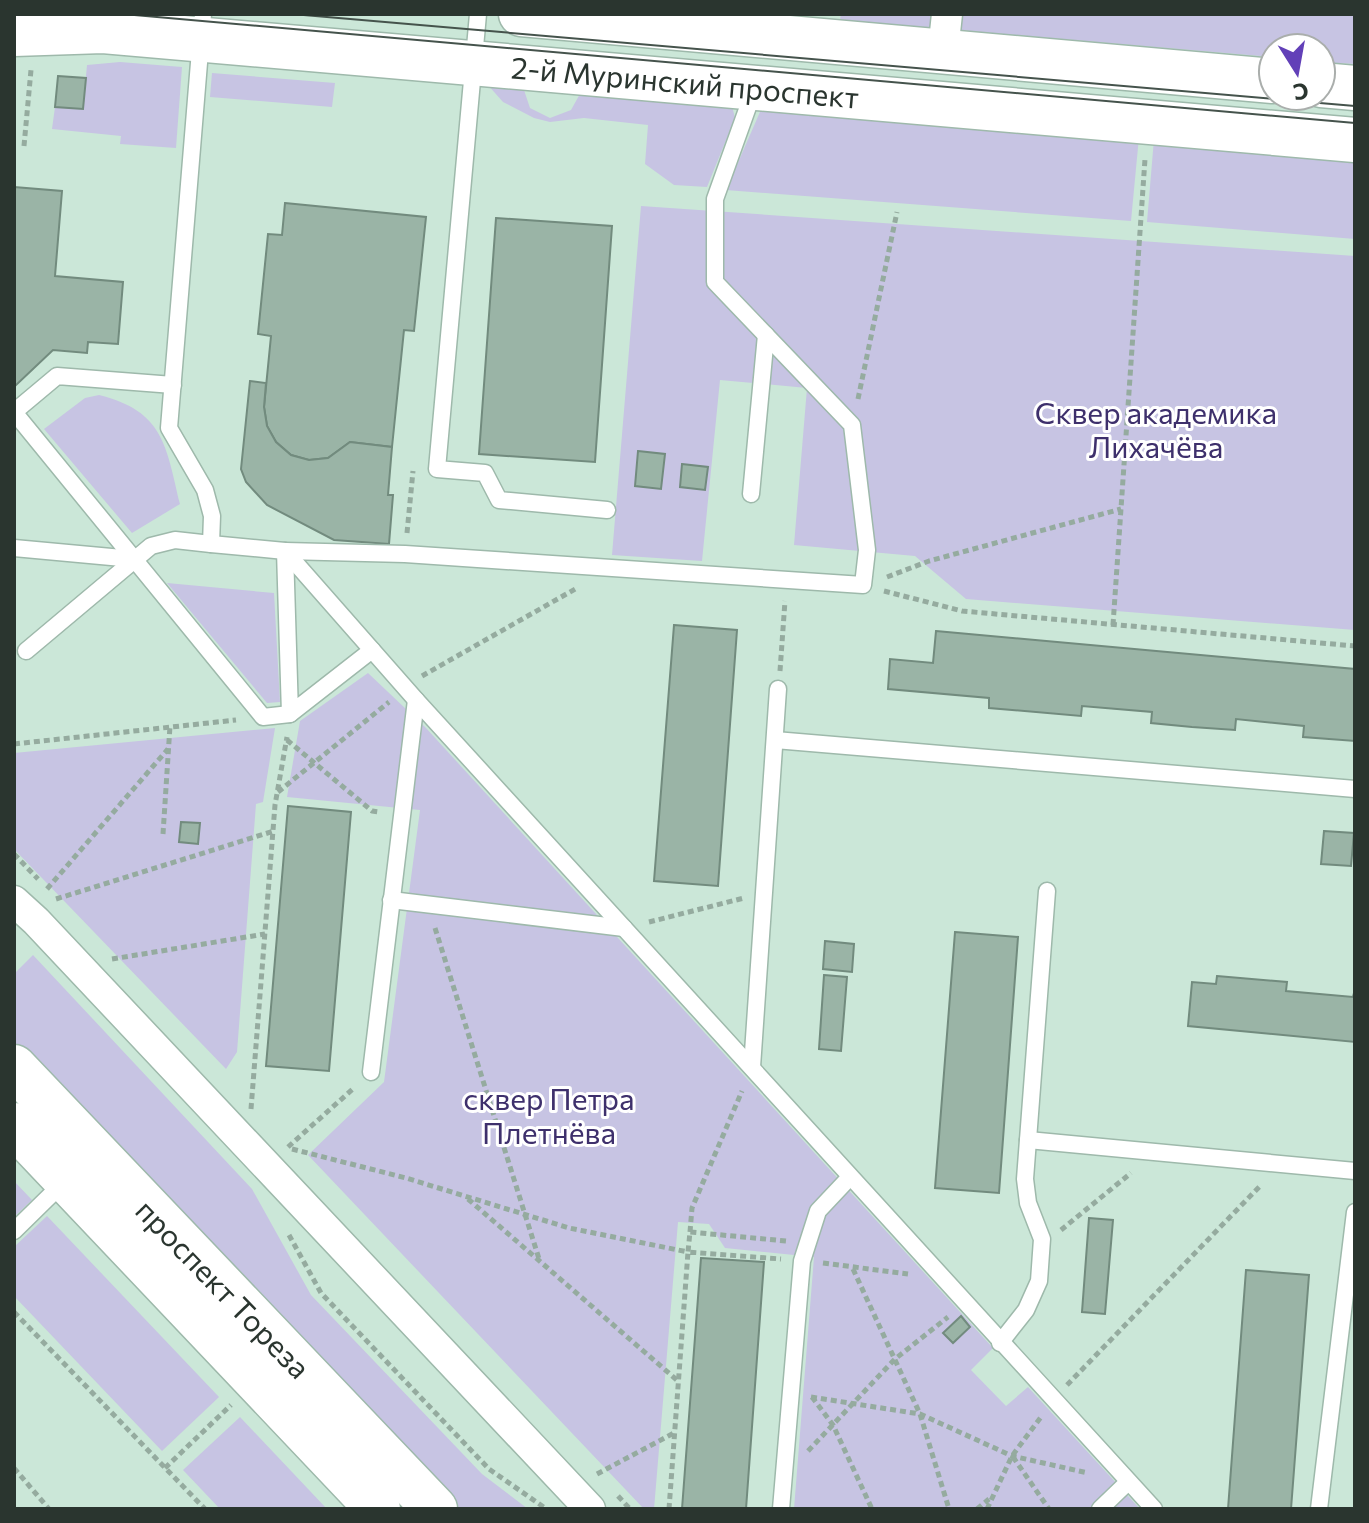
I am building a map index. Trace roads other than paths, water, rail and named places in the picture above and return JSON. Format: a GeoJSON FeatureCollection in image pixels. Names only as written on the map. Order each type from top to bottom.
{"type":"FeatureCollection","features":[{"type":"Feature","properties":{"kind":"main road","name":"2-й Муринский проспект"},"geometry":{"type":"LineString","coordinates":[[521,14],[945,33],[1257,79]]}},
{"type":"Feature","properties":{"kind":"main road","name":"2-й Муринский проспект"},"geometry":{"type":"LineString","coordinates":[[22,51],[103,31],[202,26],[473,63],[1355,140]]}},
{"type":"Feature","properties":{"kind":"main road","name":"проспект Тореза"},"geometry":{"type":"LineString","coordinates":[[14,1067],[435,1509]]}},
{"type":"Feature","properties":{"kind":"main road","name":"проспект Тореза"},"geometry":{"type":"LineString","coordinates":[[14,1125],[378,1509]]}},
{"type":"Feature","properties":{"kind":"street"},"geometry":{"type":"LineString","coordinates":[[14,901],[590,1509]]}},
{"type":"Feature","properties":{"kind":"lane"},"geometry":{"type":"LineString","coordinates":[[478,14],[437,469],[485,473],[499,500],[607,510]]}},
{"type":"Feature","properties":{"kind":"lane"},"geometry":{"type":"LineString","coordinates":[[202,26],[169,428],[205,490],[212,516],[211,544]]}},
{"type":"Feature","properties":{"kind":"lane"},"geometry":{"type":"LineString","coordinates":[[26,651],[133,559],[151,546],[175,540],[285,551],[405,554],[863,585],[867,550],[852,425],[715,282],[715,199],[749,104],[751,87]]}},
{"type":"Feature","properties":{"kind":"lane"},"geometry":{"type":"LineString","coordinates":[[751,494],[766,335]]}},
{"type":"Feature","properties":{"kind":"lane"},"geometry":{"type":"LineString","coordinates":[[173,385],[57,376],[14,412],[263,717],[290,714],[372,650]]}},
{"type":"Feature","properties":{"kind":"lane"},"geometry":{"type":"LineString","coordinates":[[14,548],[133,559]]}},
{"type":"Feature","properties":{"kind":"lane"},"geometry":{"type":"LineString","coordinates":[[285,551],[940,1278],[1154,1509]]}},
{"type":"Feature","properties":{"kind":"lane"},"geometry":{"type":"LineString","coordinates":[[285,551],[290,714]]}},
{"type":"Feature","properties":{"kind":"lane"},"geometry":{"type":"LineString","coordinates":[[752,1067],[778,689]]}},
{"type":"Feature","properties":{"kind":"lane"},"geometry":{"type":"LineString","coordinates":[[371,1072],[411,694]]}},
{"type":"Feature","properties":{"kind":"lane"},"geometry":{"type":"LineString","coordinates":[[775,740],[1355,789]]}},
{"type":"Feature","properties":{"kind":"lane"},"geometry":{"type":"LineString","coordinates":[[1000,1343],[1026,1310],[1039,1281],[1042,1239],[1028,1203],[1025,1179],[1047,891]]}},
{"type":"Feature","properties":{"kind":"lane"},"geometry":{"type":"LineString","coordinates":[[391,900],[624,928]]}},
{"type":"Feature","properties":{"kind":"lane"},"geometry":{"type":"LineString","coordinates":[[1028,1140],[1355,1171]]}},
{"type":"Feature","properties":{"kind":"lane"},"geometry":{"type":"LineString","coordinates":[[781,1509],[802,1261],[818,1211],[850,1177]]}},
{"type":"Feature","properties":{"kind":"lane"},"geometry":{"type":"LineString","coordinates":[[14,1231],[66,1180]]}},
{"type":"Feature","properties":{"kind":"lane"},"geometry":{"type":"LineString","coordinates":[[1319,1509],[1355,1212]]}},
{"type":"Feature","properties":{"kind":"lane"},"geometry":{"type":"LineString","coordinates":[[1100,1509],[1128,1482]]}},
{"type":"Feature","properties":{"kind":"tram line"},"geometry":{"type":"LineString","coordinates":[[123,14],[1355,123]]}},
{"type":"Feature","properties":{"kind":"tram line"},"geometry":{"type":"LineString","coordinates":[[292,14],[1355,106]]}},
{"type":"Feature","properties":{"kind":"park label","name":"Сквер академика Лихачёва"},"geometry":{"type":"Point","coordinates":[1156,428]}},
{"type":"Feature","properties":{"kind":"park label","name":"сквер Петра Плетнёва"},"geometry":{"type":"Point","coordinates":[549,1114]}}]}
